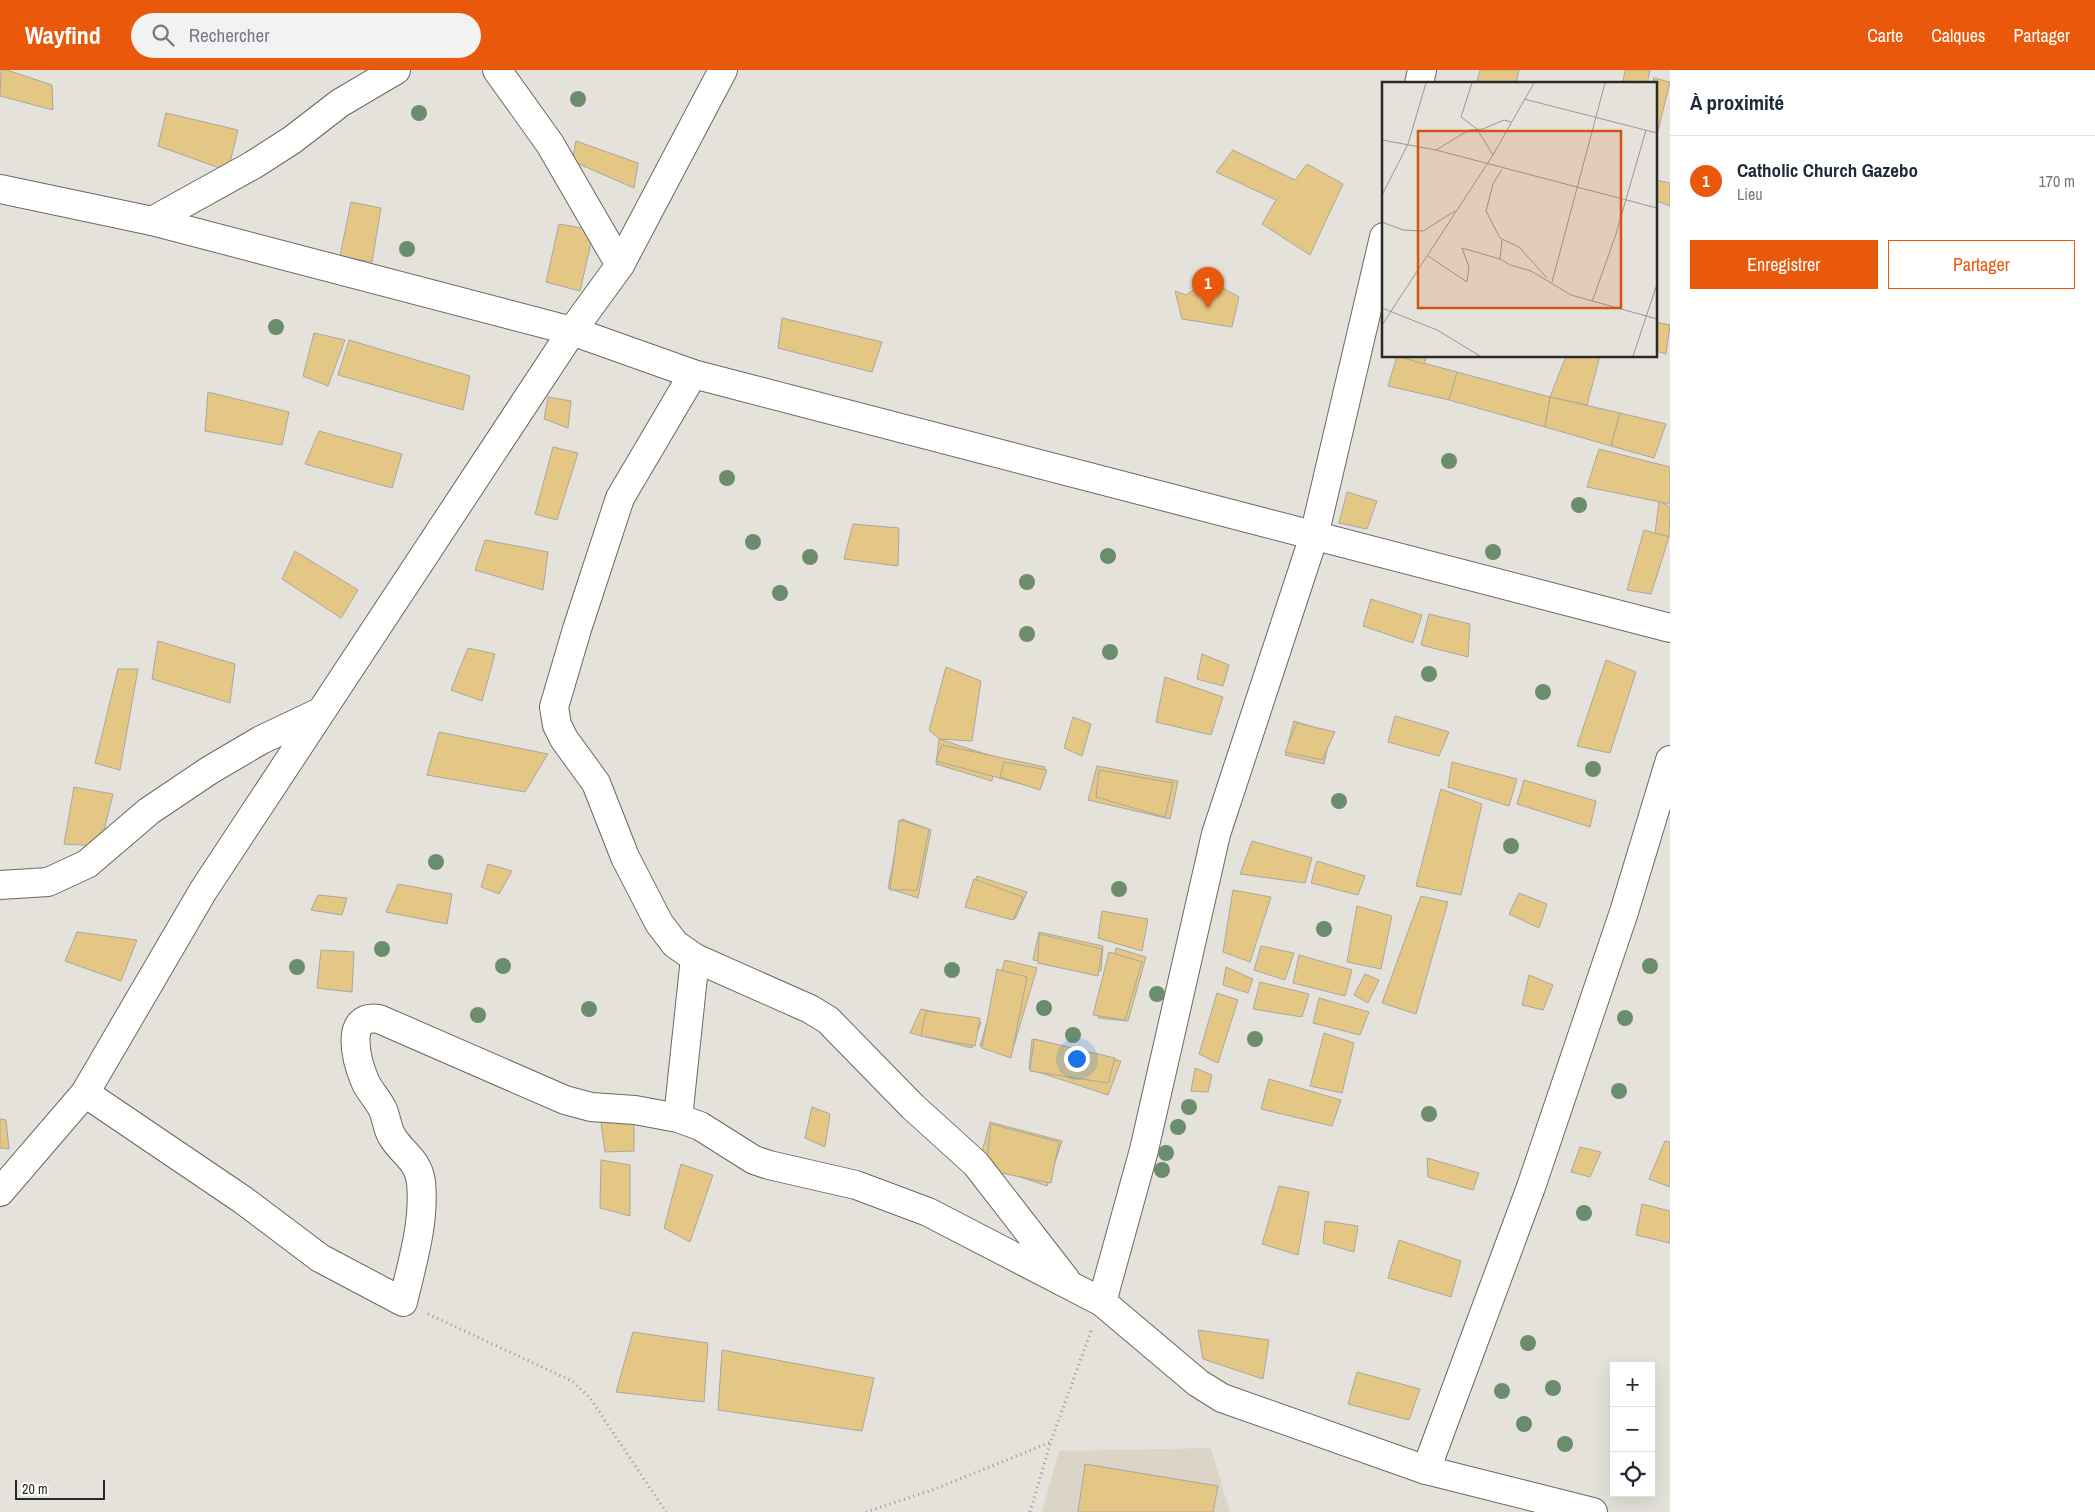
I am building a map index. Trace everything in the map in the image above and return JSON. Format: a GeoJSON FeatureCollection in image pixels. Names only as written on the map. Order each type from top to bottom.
{"type":"FeatureCollection","features":[{"type":"Feature","properties":{"kind":"street"},"geometry":{"type":"LineString","coordinates":[[152,221],[253,165],[292,140],[340,103],[396,70]]}},
{"type":"Feature","properties":{"kind":"street"},"geometry":{"type":"LineString","coordinates":[[497,70],[550,144],[620,265]]}},
{"type":"Feature","properties":{"kind":"street"},"geometry":{"type":"LineString","coordinates":[[0,1192],[85,1093],[203,892],[572,331],[620,265],[723,70]]}},
{"type":"Feature","properties":{"kind":"street"},"geometry":{"type":"LineString","coordinates":[[0,189],[152,221],[572,331],[693,374],[1670,628]]}},
{"type":"Feature","properties":{"kind":"street"},"geometry":{"type":"LineString","coordinates":[[1102,1302],[1144,1150],[1216,834],[1314,536],[1382,246]]}},
{"type":"Feature","properties":{"kind":"street"},"geometry":{"type":"LineString","coordinates":[[693,374],[620,498],[576,629],[554,707],[557,725],[564,739],[596,783],[625,857],[659,923],[675,944],[695,958],[810,1008],[828,1020],[913,1107],[976,1164],[1072,1287]]}},
{"type":"Feature","properties":{"kind":"street"},"geometry":{"type":"LineString","coordinates":[[0,885],[48,882],[87,864],[150,811],[210,770],[261,740],[320,712]]}},
{"type":"Feature","properties":{"kind":"street"},"geometry":{"type":"LineString","coordinates":[[1426,1470],[1531,1187],[1624,912],[1670,760]]}},
{"type":"Feature","properties":{"kind":"street"},"geometry":{"type":"LineString","coordinates":[[678,1118],[695,958]]}},
{"type":"Feature","properties":{"kind":"street"},"geometry":{"type":"LineString","coordinates":[[85,1093],[243,1200],[320,1258],[403,1302],[421,1225],[421,1181],[417,1166],[393,1138],[383,1110],[366,1082],[358,1059],[357,1027],[364,1020],[370,1018],[379,1020],[565,1100],[591,1107],[635,1110],[678,1118],[700,1126],[754,1160],[856,1185],[928,1212],[1102,1302],[1198,1383],[1222,1398],[1426,1470],[1593,1512]]}},
{"type":"Feature","properties":{"kind":"path"},"geometry":{"type":"LineString","coordinates":[[403,1302],[572,1381],[590,1398],[666,1512]]}},
{"type":"Feature","properties":{"kind":"path"},"geometry":{"type":"LineString","coordinates":[[1030,1512],[1051,1441],[1102,1302]]}},
{"type":"Feature","properties":{"kind":"path"},"geometry":{"type":"LineString","coordinates":[[866,1512],[935,1489],[1051,1441]]}},
{"type":"Feature","properties":{"kind":"shaded area"},"geometry":{"type":"Polygon","coordinates":[[[1211,1448],[1230,1512],[1042,1512],[1059,1451],[1211,1448]]]}},
{"type":"Feature","properties":{"kind":"building"},"geometry":{"type":"Polygon","coordinates":[[[1,70],[7,70],[52,85],[53,110],[0,96],[1,70]]]}},
{"type":"Feature","properties":{"kind":"building"},"geometry":{"type":"Polygon","coordinates":[[[1480,70],[1519,70],[1516,82],[1477,82],[1480,70]]]}},
{"type":"Feature","properties":{"kind":"building"},"geometry":{"type":"Polygon","coordinates":[[[1625,70],[1650,70],[1647,82],[1623,81],[1625,70]]]}},
{"type":"Feature","properties":{"kind":"building"},"geometry":{"type":"Polygon","coordinates":[[[1654,78],[1670,82],[1658,131],[1658,82],[1653,82],[1654,78]]]}},
{"type":"Feature","properties":{"kind":"building"},"geometry":{"type":"Polygon","coordinates":[[[166,113],[238,130],[228,171],[158,146],[166,113]]]}},
{"type":"Feature","properties":{"kind":"building"},"geometry":{"type":"Polygon","coordinates":[[[576,141],[638,163],[634,188],[572,161],[576,141]]]}},
{"type":"Feature","properties":{"kind":"building"},"geometry":{"type":"Polygon","coordinates":[[[1233,150],[1295,180],[1307,164],[1343,184],[1310,255],[1262,224],[1276,200],[1216,172],[1233,150]]]}},
{"type":"Feature","properties":{"kind":"building"},"geometry":{"type":"Polygon","coordinates":[[[1658,180],[1670,183],[1670,206],[1658,202],[1658,180]]]}},
{"type":"Feature","properties":{"kind":"building"},"geometry":{"type":"Polygon","coordinates":[[[351,202],[381,208],[372,262],[340,256],[351,202]]]}},
{"type":"Feature","properties":{"kind":"building"},"geometry":{"type":"Polygon","coordinates":[[[559,224],[594,230],[580,291],[546,282],[559,224]]]}},
{"type":"Feature","properties":{"kind":"building"},"geometry":{"type":"Polygon","coordinates":[[[1208,280],[1239,297],[1232,327],[1182,319],[1175,291],[1186,295],[1208,280]]]}},
{"type":"Feature","properties":{"kind":"building"},"geometry":{"type":"Polygon","coordinates":[[[782,318],[882,342],[872,372],[778,348],[782,318]]]}},
{"type":"Feature","properties":{"kind":"building"},"geometry":{"type":"Polygon","coordinates":[[[1658,322],[1670,325],[1666,354],[1658,352],[1658,322]]]}},
{"type":"Feature","properties":{"kind":"building"},"geometry":{"type":"Polygon","coordinates":[[[314,333],[345,340],[328,386],[303,376],[314,333]]]}},
{"type":"Feature","properties":{"kind":"building"},"geometry":{"type":"Polygon","coordinates":[[[349,340],[470,376],[463,410],[338,375],[349,340]]]}},
{"type":"Feature","properties":{"kind":"building"},"geometry":{"type":"Polygon","coordinates":[[[1396,358],[1404,358],[1457,372],[1449,400],[1388,386],[1396,358]]]}},
{"type":"Feature","properties":{"kind":"building"},"geometry":{"type":"Polygon","coordinates":[[[1404,358],[1426,358],[1424,364],[1404,358]]]}},
{"type":"Feature","properties":{"kind":"building"},"geometry":{"type":"Polygon","coordinates":[[[1565,358],[1599,358],[1587,405],[1550,397],[1565,358]]]}},
{"type":"Feature","properties":{"kind":"building"},"geometry":{"type":"Polygon","coordinates":[[[1457,372],[1550,397],[1545,427],[1449,400],[1457,372]]]}},
{"type":"Feature","properties":{"kind":"building"},"geometry":{"type":"Polygon","coordinates":[[[208,392],[289,412],[282,445],[205,431],[208,392]]]}},
{"type":"Feature","properties":{"kind":"building"},"geometry":{"type":"Polygon","coordinates":[[[548,397],[571,401],[568,428],[544,419],[548,397]]]}},
{"type":"Feature","properties":{"kind":"building"},"geometry":{"type":"Polygon","coordinates":[[[1550,397],[1620,413],[1611,446],[1545,427],[1550,397]]]}},
{"type":"Feature","properties":{"kind":"building"},"geometry":{"type":"Polygon","coordinates":[[[1620,413],[1666,424],[1654,458],[1611,446],[1620,413]]]}},
{"type":"Feature","properties":{"kind":"building"},"geometry":{"type":"Polygon","coordinates":[[[319,431],[402,454],[392,488],[305,464],[319,431]]]}},
{"type":"Feature","properties":{"kind":"building"},"geometry":{"type":"Polygon","coordinates":[[[553,447],[578,453],[557,520],[535,514],[553,447]]]}},
{"type":"Feature","properties":{"kind":"building"},"geometry":{"type":"Polygon","coordinates":[[[1599,449],[1670,467],[1670,504],[1587,487],[1599,449]]]}},
{"type":"Feature","properties":{"kind":"building"},"geometry":{"type":"Polygon","coordinates":[[[1347,492],[1377,501],[1367,529],[1339,523],[1347,492]]]}},
{"type":"Feature","properties":{"kind":"building"},"geometry":{"type":"Polygon","coordinates":[[[1659,501],[1670,507],[1669,537],[1655,533],[1659,501]]]}},
{"type":"Feature","properties":{"kind":"building"},"geometry":{"type":"Polygon","coordinates":[[[853,524],[899,528],[898,566],[844,559],[853,524]]]}},
{"type":"Feature","properties":{"kind":"building"},"geometry":{"type":"Polygon","coordinates":[[[1644,530],[1669,537],[1651,594],[1627,590],[1644,530]]]}},
{"type":"Feature","properties":{"kind":"building"},"geometry":{"type":"Polygon","coordinates":[[[485,540],[548,552],[543,590],[475,570],[485,540]]]}},
{"type":"Feature","properties":{"kind":"building"},"geometry":{"type":"Polygon","coordinates":[[[295,551],[358,590],[341,618],[282,579],[295,551]]]}},
{"type":"Feature","properties":{"kind":"building"},"geometry":{"type":"Polygon","coordinates":[[[1371,599],[1422,615],[1413,643],[1363,626],[1371,599]]]}},
{"type":"Feature","properties":{"kind":"building"},"geometry":{"type":"Polygon","coordinates":[[[1429,614],[1470,624],[1468,657],[1421,645],[1429,614]]]}},
{"type":"Feature","properties":{"kind":"building"},"geometry":{"type":"Polygon","coordinates":[[[158,641],[235,664],[230,703],[152,679],[158,641]]]}},
{"type":"Feature","properties":{"kind":"building"},"geometry":{"type":"Polygon","coordinates":[[[468,648],[495,654],[482,701],[451,690],[468,648]]]}},
{"type":"Feature","properties":{"kind":"building"},"geometry":{"type":"Polygon","coordinates":[[[1202,654],[1229,665],[1223,686],[1197,679],[1202,654]]]}},
{"type":"Feature","properties":{"kind":"building"},"geometry":{"type":"Polygon","coordinates":[[[1606,660],[1636,672],[1610,753],[1577,746],[1606,660]]]}},
{"type":"Feature","properties":{"kind":"building"},"geometry":{"type":"Polygon","coordinates":[[[946,667],[981,681],[972,741],[939,739],[929,730],[946,667]]]}},
{"type":"Feature","properties":{"kind":"building"},"geometry":{"type":"Polygon","coordinates":[[[118,669],[138,669],[120,770],[95,763],[118,669]]]}},
{"type":"Feature","properties":{"kind":"building"},"geometry":{"type":"Polygon","coordinates":[[[1165,677],[1223,697],[1211,735],[1156,722],[1165,677]]]}},
{"type":"Feature","properties":{"kind":"building"},"geometry":{"type":"Polygon","coordinates":[[[1395,716],[1449,732],[1439,756],[1388,742],[1395,716]]]}},
{"type":"Feature","properties":{"kind":"building"},"geometry":{"type":"Polygon","coordinates":[[[1073,717],[1091,724],[1082,756],[1064,748],[1073,717]]]}},
{"type":"Feature","properties":{"kind":"building"},"geometry":{"type":"Polygon","coordinates":[[[1294,721],[1331,733],[1324,764],[1285,755],[1294,721]]]}},
{"type":"Feature","properties":{"kind":"building"},"geometry":{"type":"Polygon","coordinates":[[[1297,723],[1335,732],[1322,760],[1285,752],[1297,723]]]}},
{"type":"Feature","properties":{"kind":"building"},"geometry":{"type":"Polygon","coordinates":[[[439,732],[548,754],[525,792],[427,775],[439,732]]]}},
{"type":"Feature","properties":{"kind":"building"},"geometry":{"type":"Polygon","coordinates":[[[939,739],[995,757],[992,781],[936,764],[939,739]]]}},
{"type":"Feature","properties":{"kind":"building"},"geometry":{"type":"Polygon","coordinates":[[[942,745],[1045,767],[1040,789],[936,761],[942,745]]]}},
{"type":"Feature","properties":{"kind":"building"},"geometry":{"type":"Polygon","coordinates":[[[1004,762],[1047,770],[1040,790],[1000,777],[1004,762]]]}},
{"type":"Feature","properties":{"kind":"building"},"geometry":{"type":"Polygon","coordinates":[[[1452,762],[1517,779],[1509,806],[1448,787],[1452,762]]]}},
{"type":"Feature","properties":{"kind":"building"},"geometry":{"type":"Polygon","coordinates":[[[1097,766],[1178,781],[1170,819],[1088,800],[1097,766]]]}},
{"type":"Feature","properties":{"kind":"building"},"geometry":{"type":"Polygon","coordinates":[[[1099,770],[1173,783],[1165,817],[1096,797],[1099,770]]]}},
{"type":"Feature","properties":{"kind":"building"},"geometry":{"type":"Polygon","coordinates":[[[1524,780],[1596,801],[1590,827],[1517,804],[1524,780]]]}},
{"type":"Feature","properties":{"kind":"building"},"geometry":{"type":"Polygon","coordinates":[[[74,787],[113,794],[100,846],[64,844],[74,787]]]}},
{"type":"Feature","properties":{"kind":"building"},"geometry":{"type":"Polygon","coordinates":[[[1441,789],[1482,804],[1461,895],[1416,886],[1441,789]]]}},
{"type":"Feature","properties":{"kind":"building"},"geometry":{"type":"Polygon","coordinates":[[[902,819],[931,830],[918,898],[888,888],[902,819]]]}},
{"type":"Feature","properties":{"kind":"building"},"geometry":{"type":"Polygon","coordinates":[[[899,820],[929,829],[917,890],[890,890],[899,820]]]}},
{"type":"Feature","properties":{"kind":"building"},"geometry":{"type":"Polygon","coordinates":[[[1252,841],[1312,858],[1305,883],[1240,874],[1252,841]]]}},
{"type":"Feature","properties":{"kind":"building"},"geometry":{"type":"Polygon","coordinates":[[[1317,861],[1365,876],[1358,895],[1311,883],[1317,861]]]}},
{"type":"Feature","properties":{"kind":"building"},"geometry":{"type":"Polygon","coordinates":[[[488,864],[512,871],[499,894],[481,887],[488,864]]]}},
{"type":"Feature","properties":{"kind":"building"},"geometry":{"type":"Polygon","coordinates":[[[977,876],[1027,892],[1015,919],[967,902],[977,876]]]}},
{"type":"Feature","properties":{"kind":"building"},"geometry":{"type":"Polygon","coordinates":[[[974,879],[1023,897],[1013,920],[965,907],[974,879]]]}},
{"type":"Feature","properties":{"kind":"building"},"geometry":{"type":"Polygon","coordinates":[[[398,884],[452,894],[447,924],[386,912],[398,884]]]}},
{"type":"Feature","properties":{"kind":"building"},"geometry":{"type":"Polygon","coordinates":[[[1233,890],[1271,897],[1250,962],[1223,952],[1233,890]]]}},
{"type":"Feature","properties":{"kind":"building"},"geometry":{"type":"Polygon","coordinates":[[[1519,893],[1547,904],[1539,928],[1509,914],[1519,893]]]}},
{"type":"Feature","properties":{"kind":"building"},"geometry":{"type":"Polygon","coordinates":[[[318,895],[347,898],[342,915],[311,910],[318,895]]]}},
{"type":"Feature","properties":{"kind":"building"},"geometry":{"type":"Polygon","coordinates":[[[1421,896],[1448,902],[1416,1014],[1382,1003],[1421,896]]]}},
{"type":"Feature","properties":{"kind":"building"},"geometry":{"type":"Polygon","coordinates":[[[1357,906],[1392,916],[1381,969],[1347,962],[1357,906]]]}},
{"type":"Feature","properties":{"kind":"building"},"geometry":{"type":"Polygon","coordinates":[[[1102,911],[1148,919],[1142,951],[1098,938],[1102,911]]]}},
{"type":"Feature","properties":{"kind":"building"},"geometry":{"type":"Polygon","coordinates":[[[77,932],[137,940],[121,981],[65,961],[77,932]]]}},
{"type":"Feature","properties":{"kind":"building"},"geometry":{"type":"Polygon","coordinates":[[[1039,932],[1103,946],[1101,971],[1033,960],[1039,932]]]}},
{"type":"Feature","properties":{"kind":"building"},"geometry":{"type":"Polygon","coordinates":[[[1039,934],[1102,949],[1098,976],[1038,963],[1039,934]]]}},
{"type":"Feature","properties":{"kind":"building"},"geometry":{"type":"Polygon","coordinates":[[[1261,946],[1294,953],[1285,980],[1254,970],[1261,946]]]}},
{"type":"Feature","properties":{"kind":"building"},"geometry":{"type":"Polygon","coordinates":[[[1116,948],[1146,957],[1128,1021],[1098,1018],[1116,948]]]}},
{"type":"Feature","properties":{"kind":"building"},"geometry":{"type":"Polygon","coordinates":[[[321,950],[354,952],[352,992],[317,988],[321,950]]]}},
{"type":"Feature","properties":{"kind":"building"},"geometry":{"type":"Polygon","coordinates":[[[1109,952],[1142,962],[1125,1020],[1093,1015],[1109,952]]]}},
{"type":"Feature","properties":{"kind":"building"},"geometry":{"type":"Polygon","coordinates":[[[1299,955],[1352,970],[1345,996],[1293,983],[1299,955]]]}},
{"type":"Feature","properties":{"kind":"building"},"geometry":{"type":"Polygon","coordinates":[[[1005,960],[1037,968],[1011,1055],[980,1046],[1005,960]]]}},
{"type":"Feature","properties":{"kind":"building"},"geometry":{"type":"Polygon","coordinates":[[[1226,967],[1253,979],[1248,993],[1223,985],[1226,967]]]}},
{"type":"Feature","properties":{"kind":"building"},"geometry":{"type":"Polygon","coordinates":[[[997,969],[1027,977],[1011,1058],[982,1048],[997,969]]]}},
{"type":"Feature","properties":{"kind":"building"},"geometry":{"type":"Polygon","coordinates":[[[1365,974],[1379,980],[1368,1003],[1354,995],[1365,974]]]}},
{"type":"Feature","properties":{"kind":"building"},"geometry":{"type":"Polygon","coordinates":[[[1529,975],[1553,985],[1543,1010],[1522,1005],[1529,975]]]}},
{"type":"Feature","properties":{"kind":"building"},"geometry":{"type":"Polygon","coordinates":[[[1260,982],[1309,994],[1302,1017],[1253,1009],[1260,982]]]}},
{"type":"Feature","properties":{"kind":"building"},"geometry":{"type":"Polygon","coordinates":[[[1217,993],[1238,1000],[1218,1063],[1199,1054],[1217,993]]]}},
{"type":"Feature","properties":{"kind":"building"},"geometry":{"type":"Polygon","coordinates":[[[1319,998],[1369,1012],[1360,1035],[1313,1023],[1319,998]]]}},
{"type":"Feature","properties":{"kind":"building"},"geometry":{"type":"Polygon","coordinates":[[[921,1009],[981,1022],[972,1048],[910,1033],[921,1009]]]}},
{"type":"Feature","properties":{"kind":"building"},"geometry":{"type":"Polygon","coordinates":[[[926,1011],[980,1018],[975,1046],[921,1036],[926,1011]]]}},
{"type":"Feature","properties":{"kind":"building"},"geometry":{"type":"Polygon","coordinates":[[[1324,1033],[1354,1043],[1342,1093],[1310,1086],[1324,1033]]]}},
{"type":"Feature","properties":{"kind":"building"},"geometry":{"type":"Polygon","coordinates":[[[1032,1039],[1121,1061],[1108,1095],[1029,1069],[1032,1039]]]}},
{"type":"Feature","properties":{"kind":"building"},"geometry":{"type":"Polygon","coordinates":[[[1034,1039],[1115,1058],[1108,1083],[1030,1071],[1034,1039]]]}},
{"type":"Feature","properties":{"kind":"building"},"geometry":{"type":"Polygon","coordinates":[[[1195,1068],[1212,1075],[1208,1092],[1191,1091],[1195,1068]]]}},
{"type":"Feature","properties":{"kind":"building"},"geometry":{"type":"Polygon","coordinates":[[[1269,1079],[1341,1100],[1332,1126],[1261,1109],[1269,1079]]]}},
{"type":"Feature","properties":{"kind":"building"},"geometry":{"type":"Polygon","coordinates":[[[812,1107],[830,1114],[825,1147],[805,1138],[812,1107]]]}},
{"type":"Feature","properties":{"kind":"building"},"geometry":{"type":"Polygon","coordinates":[[[600,1116],[634,1121],[634,1151],[605,1152],[600,1116]]]}},
{"type":"Feature","properties":{"kind":"building"},"geometry":{"type":"Polygon","coordinates":[[[0,1119],[6,1120],[9,1149],[0,1148],[0,1119]]]}},
{"type":"Feature","properties":{"kind":"building"},"geometry":{"type":"Polygon","coordinates":[[[990,1122],[1062,1141],[1047,1186],[979,1163],[990,1122]]]}},
{"type":"Feature","properties":{"kind":"building"},"geometry":{"type":"Polygon","coordinates":[[[991,1124],[1059,1142],[1051,1183],[986,1170],[991,1124]]]}},
{"type":"Feature","properties":{"kind":"building"},"geometry":{"type":"Polygon","coordinates":[[[1665,1141],[1670,1142],[1670,1187],[1649,1179],[1665,1141]]]}},
{"type":"Feature","properties":{"kind":"building"},"geometry":{"type":"Polygon","coordinates":[[[1580,1147],[1601,1152],[1590,1177],[1571,1172],[1580,1147]]]}},
{"type":"Feature","properties":{"kind":"building"},"geometry":{"type":"Polygon","coordinates":[[[1427,1158],[1479,1173],[1473,1190],[1428,1177],[1427,1158]]]}},
{"type":"Feature","properties":{"kind":"building"},"geometry":{"type":"Polygon","coordinates":[[[601,1160],[630,1165],[630,1216],[600,1208],[601,1160]]]}},
{"type":"Feature","properties":{"kind":"building"},"geometry":{"type":"Polygon","coordinates":[[[681,1164],[713,1175],[690,1242],[664,1228],[681,1164]]]}},
{"type":"Feature","properties":{"kind":"building"},"geometry":{"type":"Polygon","coordinates":[[[1279,1186],[1309,1192],[1298,1255],[1262,1244],[1279,1186]]]}},
{"type":"Feature","properties":{"kind":"building"},"geometry":{"type":"Polygon","coordinates":[[[1642,1204],[1670,1211],[1670,1243],[1636,1235],[1642,1204]]]}},
{"type":"Feature","properties":{"kind":"building"},"geometry":{"type":"Polygon","coordinates":[[[1325,1221],[1358,1226],[1354,1252],[1323,1243],[1325,1221]]]}},
{"type":"Feature","properties":{"kind":"building"},"geometry":{"type":"Polygon","coordinates":[[[1399,1240],[1461,1261],[1451,1297],[1388,1278],[1399,1240]]]}},
{"type":"Feature","properties":{"kind":"building"},"geometry":{"type":"Polygon","coordinates":[[[1198,1330],[1269,1340],[1263,1379],[1203,1359],[1198,1330]]]}},
{"type":"Feature","properties":{"kind":"building"},"geometry":{"type":"Polygon","coordinates":[[[633,1332],[708,1343],[704,1402],[616,1392],[633,1332]]]}},
{"type":"Feature","properties":{"kind":"building"},"geometry":{"type":"Polygon","coordinates":[[[722,1350],[874,1378],[862,1431],[718,1410],[722,1350]]]}},
{"type":"Feature","properties":{"kind":"building"},"geometry":{"type":"Polygon","coordinates":[[[1357,1372],[1420,1389],[1409,1420],[1348,1404],[1357,1372]]]}},
{"type":"Feature","properties":{"kind":"building"},"geometry":{"type":"Polygon","coordinates":[[[1085,1464],[1218,1486],[1213,1512],[1078,1512],[1085,1464]]]}},
{"type":"Feature","properties":{"kind":"place","name":"Catholic Church Gazebo"},"geometry":{"type":"Point","coordinates":[1208,308]}}]}
